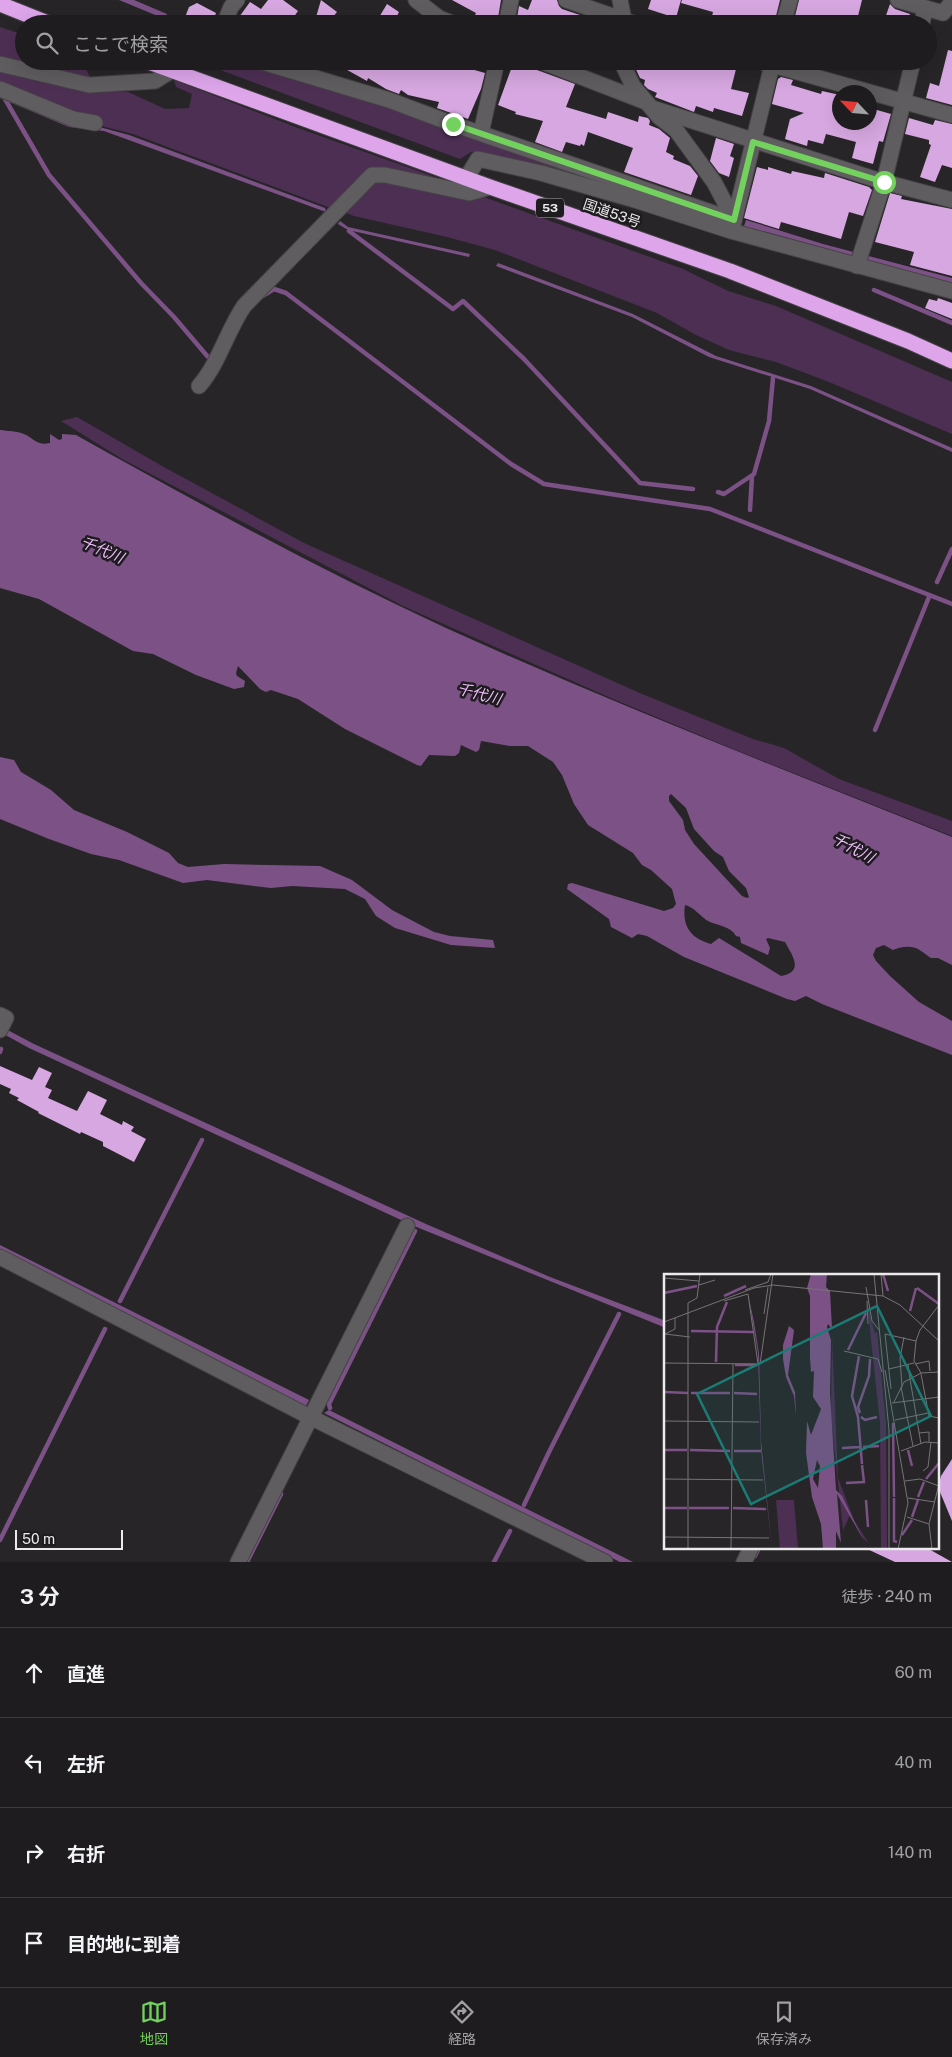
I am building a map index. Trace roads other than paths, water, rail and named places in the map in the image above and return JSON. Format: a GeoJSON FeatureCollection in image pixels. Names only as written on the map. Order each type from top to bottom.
{"type":"FeatureCollection","features":[{"type":"Feature","properties":{"kind":"highway"},"geometry":{"type":"LineString","coordinates":[[0,4],[28,15]]}},
{"type":"Feature","properties":{"kind":"highway","name":"国道53号"},"geometry":{"type":"LineString","coordinates":[[171,71],[730,272],[908,341],[952,361]]}},
{"type":"Feature","properties":{"kind":"street"},"geometry":{"type":"LineString","coordinates":[[229,15],[237,0]]}},
{"type":"Feature","properties":{"kind":"street"},"geometry":{"type":"LineString","coordinates":[[416,0],[435,15]]}},
{"type":"Feature","properties":{"kind":"street"},"geometry":{"type":"LineString","coordinates":[[508,15],[511,0]]}},
{"type":"Feature","properties":{"kind":"street"},"geometry":{"type":"LineString","coordinates":[[566,0],[606,15]]}},
{"type":"Feature","properties":{"kind":"street"},"geometry":{"type":"LineString","coordinates":[[620,0],[625,15]]}},
{"type":"Feature","properties":{"kind":"street"},"geometry":{"type":"LineString","coordinates":[[786,15],[790,0]]}},
{"type":"Feature","properties":{"kind":"street"},"geometry":{"type":"LineString","coordinates":[[898,0],[943,12],[952,2]]}},
{"type":"Feature","properties":{"kind":"street"},"geometry":{"type":"LineString","coordinates":[[924,15],[925,8]]}},
{"type":"Feature","properties":{"kind":"street"},"geometry":{"type":"LineString","coordinates":[[0,64],[15,68]]}},
{"type":"Feature","properties":{"kind":"street"},"geometry":{"type":"LineString","coordinates":[[25,70],[89,85],[155,81],[171,71]]}},
{"type":"Feature","properties":{"kind":"street"},"geometry":{"type":"LineString","coordinates":[[289,70],[389,100],[732,225],[857,266],[952,291]]}},
{"type":"Feature","properties":{"kind":"street"},"geometry":{"type":"LineString","coordinates":[[480,133],[495,70]]}},
{"type":"Feature","properties":{"kind":"street"},"geometry":{"type":"LineString","coordinates":[[562,70],[650,106],[753,142],[884,182],[952,200]]}},
{"type":"Feature","properties":{"kind":"street"},"geometry":{"type":"LineString","coordinates":[[625,70],[633,86],[659,117],[676,130],[714,182],[732,225]]}},
{"type":"Feature","properties":{"kind":"street"},"geometry":{"type":"LineString","coordinates":[[732,225],[753,142],[767,70]]}},
{"type":"Feature","properties":{"kind":"street"},"geometry":{"type":"LineString","coordinates":[[792,70],[952,115]]}},
{"type":"Feature","properties":{"kind":"street"},"geometry":{"type":"LineString","coordinates":[[857,266],[884,182],[911,70]]}},
{"type":"Feature","properties":{"kind":"street"},"geometry":{"type":"LineString","coordinates":[[0,89],[73,119],[95,123]]}},
{"type":"Feature","properties":{"kind":"street"},"geometry":{"type":"LineString","coordinates":[[467,177],[478,159],[541,173],[732,225]]}},
{"type":"Feature","properties":{"kind":"street"},"geometry":{"type":"LineString","coordinates":[[199,386],[206,378],[234,320],[244,306],[372,175],[385,174],[469,193],[490,187]]}},
{"type":"Feature","properties":{"kind":"street"},"geometry":{"type":"LineString","coordinates":[[0,1014],[6,1018],[0,1030]]}},
{"type":"Feature","properties":{"kind":"street"},"geometry":{"type":"LineString","coordinates":[[238,1562],[407,1226]]}},
{"type":"Feature","properties":{"kind":"street"},"geometry":{"type":"LineString","coordinates":[[0,1257],[310,1417],[605,1562]]}},
{"type":"Feature","properties":{"kind":"street"},"geometry":{"type":"LineString","coordinates":[[744,1562],[750,1550]]}},
{"type":"Feature","properties":{"kind":"water"},"geometry":{"type":"Polygon","coordinates":[[[119,0],[134,0],[167,14],[155,15],[119,0]]]}},
{"type":"Feature","properties":{"kind":"water"},"geometry":{"type":"Polygon","coordinates":[[[0,95],[78,126],[103,128],[129,135],[325,208],[326,212],[104,131],[69,127],[0,98],[0,95]]]}},
{"type":"Feature","properties":{"kind":"water"},"geometry":{"type":"Polygon","coordinates":[[[746,220],[823,244],[952,278],[952,284],[828,252],[744,226],[746,220]]]}},
{"type":"Feature","properties":{"kind":"water"},"geometry":{"type":"Polygon","coordinates":[[[340,221],[348,227],[470,254],[469,257],[348,230],[338,224],[340,221]]]}},
{"type":"Feature","properties":{"kind":"water"},"geometry":{"type":"Polygon","coordinates":[[[498,263],[633,314],[716,356],[811,386],[952,448],[952,452],[810,389],[709,357],[632,317],[496,266],[498,263]]]}},
{"type":"Feature","properties":{"kind":"water","name":"千代川"},"geometry":{"type":"Polygon","coordinates":[[[0,430],[21,433],[42,444],[50,443],[50,434],[59,440],[62,439],[62,434],[76,435],[213,511],[446,628],[634,709],[952,837],[952,965],[938,958],[931,958],[918,949],[911,947],[893,950],[884,945],[876,948],[873,955],[890,976],[919,1002],[952,1021],[952,1055],[806,996],[795,1001],[787,999],[684,957],[647,936],[638,934],[632,938],[611,927],[609,919],[567,889],[568,884],[572,883],[664,911],[673,908],[676,904],[672,889],[651,870],[642,865],[633,853],[588,825],[574,804],[562,775],[553,762],[528,746],[510,746],[481,741],[479,750],[476,752],[461,745],[459,753],[455,756],[429,755],[421,766],[417,765],[345,729],[298,699],[271,690],[266,692],[260,689],[238,666],[236,673],[237,676],[245,681],[244,687],[234,689],[196,675],[153,654],[133,651],[39,599],[0,588],[0,430]],[[671,794],[669,801],[683,820],[685,830],[694,844],[742,896],[749,897],[746,888],[729,871],[723,857],[714,851],[694,829],[686,808],[671,794]],[[685,905],[686,925],[693,935],[711,944],[719,938],[781,976],[793,971],[795,962],[785,942],[766,939],[770,948],[768,955],[741,943],[740,937],[736,936],[731,930],[708,921],[685,905]]]}},
{"type":"Feature","properties":{"kind":"water"},"geometry":{"type":"Polygon","coordinates":[[[0,757],[14,760],[21,772],[51,790],[74,810],[127,832],[169,853],[178,863],[188,867],[224,864],[320,866],[352,880],[392,910],[434,932],[450,936],[493,940],[495,948],[451,945],[395,928],[376,916],[365,899],[345,889],[292,886],[271,888],[207,880],[183,883],[119,860],[91,854],[49,839],[0,819],[0,757]]]}},
{"type":"Feature","properties":{"kind":"water"},"geometry":{"type":"Polygon","coordinates":[[[0,1026],[34,1044],[426,1224],[550,1277],[664,1320],[664,1327],[414,1226],[29,1048],[0,1032],[0,1026]]]}},
{"type":"Feature","properties":{"kind":"water"},"geometry":{"type":"Polygon","coordinates":[[[0,1245],[309,1400],[306,1406],[0,1251],[0,1245]]]}},
{"type":"Feature","properties":{"kind":"water"},"geometry":{"type":"Polygon","coordinates":[[[329,1410],[633,1562],[620,1562],[324,1413],[329,1410]]]}},
{"type":"Feature","properties":{"kind":"waterway"},"geometry":{"type":"LineString","coordinates":[[5,99],[49,175],[141,283],[174,317],[208,357]]}},
{"type":"Feature","properties":{"kind":"waterway"},"geometry":{"type":"LineString","coordinates":[[349,231],[453,309],[463,301],[524,359],[640,483],[693,489]]}},
{"type":"Feature","properties":{"kind":"waterway"},"geometry":{"type":"LineString","coordinates":[[261,297],[274,289],[286,293],[511,464],[544,484],[710,509],[952,604]]}},
{"type":"Feature","properties":{"kind":"waterway"},"geometry":{"type":"LineString","coordinates":[[874,290],[952,323]]}},
{"type":"Feature","properties":{"kind":"waterway"},"geometry":{"type":"LineString","coordinates":[[718,492],[724,494],[754,474],[769,421],[773,378]]}},
{"type":"Feature","properties":{"kind":"waterway"},"geometry":{"type":"LineString","coordinates":[[750,510],[752,476]]}},
{"type":"Feature","properties":{"kind":"waterway"},"geometry":{"type":"LineString","coordinates":[[937,582],[952,549]]}},
{"type":"Feature","properties":{"kind":"waterway"},"geometry":{"type":"LineString","coordinates":[[875,730],[929,597]]}},
{"type":"Feature","properties":{"kind":"waterway"},"geometry":{"type":"LineString","coordinates":[[120,1301],[202,1140]]}},
{"type":"Feature","properties":{"kind":"waterway"},"geometry":{"type":"LineString","coordinates":[[330,1408],[329,1404],[415,1231]]}},
{"type":"Feature","properties":{"kind":"waterway"},"geometry":{"type":"LineString","coordinates":[[524,1505],[619,1314]]}},
{"type":"Feature","properties":{"kind":"waterway"},"geometry":{"type":"LineString","coordinates":[[0,1540],[105,1329]]}},
{"type":"Feature","properties":{"kind":"waterway"},"geometry":{"type":"LineString","coordinates":[[247,1562],[281,1494]]}},
{"type":"Feature","properties":{"kind":"waterway"},"geometry":{"type":"LineString","coordinates":[[494,1562],[510,1531]]}},
{"type":"Feature","properties":{"kind":"waterway"},"geometry":{"type":"LineString","coordinates":[[755,1556],[758,1550]]}}]}
